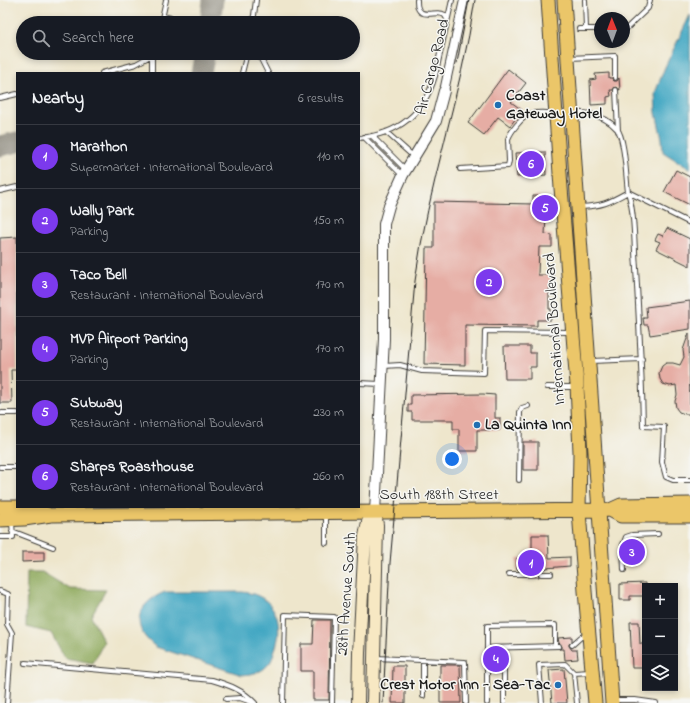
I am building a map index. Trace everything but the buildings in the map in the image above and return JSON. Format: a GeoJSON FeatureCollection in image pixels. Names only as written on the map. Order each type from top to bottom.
{"type":"FeatureCollection","features":[{"type":"Feature","properties":{"kind":"main road","name":"International Boulevard"},"geometry":{"type":"LineString","coordinates":[[548,0],[577,387],[580,452],[579,510],[595,703]]}},
{"type":"Feature","properties":{"kind":"main road","name":"International Boulevard"},"geometry":{"type":"LineString","coordinates":[[564,0],[589,361],[605,510],[610,702]]}},
{"type":"Feature","properties":{"kind":"main road","name":"South 188th Street"},"geometry":{"type":"LineString","coordinates":[[8,524],[24,519],[51,515],[114,511],[375,512],[605,510],[621,506],[690,504]]}},
{"type":"Feature","properties":{"kind":"main road"},"geometry":{"type":"LineString","coordinates":[[0,507],[16,507]]}},
{"type":"Feature","properties":{"kind":"main road","name":"South 188th Street"},"geometry":{"type":"LineString","coordinates":[[27,508],[51,515]]}},
{"type":"Feature","properties":{"kind":"main road","name":"South 188th Street"},"geometry":{"type":"LineString","coordinates":[[605,510],[621,516],[690,516]]}},
{"type":"Feature","properties":{"kind":"main road","name":"28th Avenue South"},"geometry":{"type":"LineString","coordinates":[[373,703],[377,525],[375,512]]}},
{"type":"Feature","properties":{"kind":"main road","name":"28th Avenue South"},"geometry":{"type":"LineString","coordinates":[[358,703],[365,536],[368,522],[375,512]]}},
{"type":"Feature","properties":{"kind":"main road"},"geometry":{"type":"LineString","coordinates":[[591,658],[601,670],[603,696],[610,702]]}},
{"type":"Feature","properties":{"kind":"street","name":"Air Cargo Road"},"geometry":{"type":"LineString","coordinates":[[375,512],[384,318],[384,224],[389,206],[404,173],[436,121],[464,0]]}},
{"type":"Feature","properties":{"kind":"lane"},"geometry":{"type":"LineString","coordinates":[[163,16],[166,0]]}},
{"type":"Feature","properties":{"kind":"lane"},"geometry":{"type":"LineString","coordinates":[[254,16],[256,0]]}},
{"type":"Feature","properties":{"kind":"lane"},"geometry":{"type":"LineString","coordinates":[[417,0],[420,11],[426,14],[443,14],[446,16],[447,23]]}},
{"type":"Feature","properties":{"kind":"lane"},"geometry":{"type":"LineString","coordinates":[[361,138],[386,132],[413,116],[419,110],[428,96],[435,76],[452,0]]}},
{"type":"Feature","properties":{"kind":"lane"},"geometry":{"type":"LineString","coordinates":[[585,0],[586,29]]}},
{"type":"Feature","properties":{"kind":"lane"},"geometry":{"type":"LineString","coordinates":[[630,25],[648,8],[650,0]]}},
{"type":"Feature","properties":{"kind":"lane"},"geometry":{"type":"LineString","coordinates":[[579,29],[594,29]]}},
{"type":"Feature","properties":{"kind":"lane"},"geometry":{"type":"LineString","coordinates":[[568,58],[615,56],[615,78]]}},
{"type":"Feature","properties":{"kind":"lane"},"geometry":{"type":"LineString","coordinates":[[106,72],[136,64],[142,60]]}},
{"type":"Feature","properties":{"kind":"lane"},"geometry":{"type":"LineString","coordinates":[[152,60],[152,72]]}},
{"type":"Feature","properties":{"kind":"lane"},"geometry":{"type":"LineString","coordinates":[[242,72],[245,60]]}},
{"type":"Feature","properties":{"kind":"lane"},"geometry":{"type":"LineString","coordinates":[[262,60],[268,72]]}},
{"type":"Feature","properties":{"kind":"lane"},"geometry":{"type":"LineString","coordinates":[[616,90],[618,131]]}},
{"type":"Feature","properties":{"kind":"lane"},"geometry":{"type":"LineString","coordinates":[[0,98],[16,94]]}},
{"type":"Feature","properties":{"kind":"lane"},"geometry":{"type":"LineString","coordinates":[[460,169],[508,166],[508,139],[523,119],[532,114],[583,112],[598,116],[609,122],[618,131],[622,138],[628,192],[632,210],[642,359],[644,426],[664,427],[662,462],[666,477],[673,480],[690,480]]}},
{"type":"Feature","properties":{"kind":"lane"},"geometry":{"type":"LineString","coordinates":[[386,132],[414,157]]}},
{"type":"Feature","properties":{"kind":"lane"},"geometry":{"type":"LineString","coordinates":[[372,136],[404,173]]}},
{"type":"Feature","properties":{"kind":"lane"},"geometry":{"type":"LineString","coordinates":[[361,138],[404,173]]}},
{"type":"Feature","properties":{"kind":"lane"},"geometry":{"type":"LineString","coordinates":[[0,191],[16,187]]}},
{"type":"Feature","properties":{"kind":"lane"},"geometry":{"type":"LineString","coordinates":[[578,207],[596,207],[608,203],[628,192]]}},
{"type":"Feature","properties":{"kind":"lane"},"geometry":{"type":"LineString","coordinates":[[628,192],[690,223]]}},
{"type":"Feature","properties":{"kind":"lane"},"geometry":{"type":"LineString","coordinates":[[382,366],[400,364],[422,371],[484,373],[485,331],[573,332]]}},
{"type":"Feature","properties":{"kind":"lane"},"geometry":{"type":"LineString","coordinates":[[589,361],[642,359]]}},
{"type":"Feature","properties":{"kind":"lane"},"geometry":{"type":"LineString","coordinates":[[360,383],[381,384]]}},
{"type":"Feature","properties":{"kind":"lane"},"geometry":{"type":"LineString","coordinates":[[547,387],[577,387]]}},
{"type":"Feature","properties":{"kind":"lane"},"geometry":{"type":"LineString","coordinates":[[519,480],[520,412],[522,408],[528,406]]}},
{"type":"Feature","properties":{"kind":"lane"},"geometry":{"type":"LineString","coordinates":[[0,413],[16,413]]}},
{"type":"Feature","properties":{"kind":"lane"},"geometry":{"type":"LineString","coordinates":[[0,467],[16,466]]}},
{"type":"Feature","properties":{"kind":"lane"},"geometry":{"type":"LineString","coordinates":[[326,512],[326,543]]}},
{"type":"Feature","properties":{"kind":"lane"},"geometry":{"type":"LineString","coordinates":[[0,537],[12,537],[8,524]]}},
{"type":"Feature","properties":{"kind":"lane"},"geometry":{"type":"LineString","coordinates":[[8,524],[53,547]]}},
{"type":"Feature","properties":{"kind":"lane"},"geometry":{"type":"LineString","coordinates":[[624,570],[623,545],[626,537],[632,534],[658,534]]}},
{"type":"Feature","properties":{"kind":"lane"},"geometry":{"type":"LineString","coordinates":[[509,574],[526,574]]}},
{"type":"Feature","properties":{"kind":"lane"},"geometry":{"type":"LineString","coordinates":[[541,574],[551,574]]}},
{"type":"Feature","properties":{"kind":"lane"},"geometry":{"type":"LineString","coordinates":[[0,591],[8,594],[7,624],[12,633],[7,703]]}},
{"type":"Feature","properties":{"kind":"lane"},"geometry":{"type":"LineString","coordinates":[[283,703],[285,615],[334,617],[332,703]]}},
{"type":"Feature","properties":{"kind":"lane"},"geometry":{"type":"LineString","coordinates":[[487,648],[557,646],[555,624],[487,626],[487,648],[487,703]]}},
{"type":"Feature","properties":{"kind":"lane"},"geometry":{"type":"LineString","coordinates":[[572,645],[581,637],[589,636]]}},
{"type":"Feature","properties":{"kind":"lane"},"geometry":{"type":"LineString","coordinates":[[504,648],[504,703]]}},
{"type":"Feature","properties":{"kind":"lane"},"geometry":{"type":"LineString","coordinates":[[374,658],[465,662],[466,703]]}},
{"type":"Feature","properties":{"kind":"lane"},"geometry":{"type":"LineString","coordinates":[[423,660],[423,696]]}},
{"type":"Feature","properties":{"kind":"lane"},"geometry":{"type":"LineString","coordinates":[[25,663],[212,680],[233,686],[248,695],[255,703]]}},
{"type":"Feature","properties":{"kind":"lane"},"geometry":{"type":"LineString","coordinates":[[542,703],[539,665],[564,664],[574,673],[577,703]]}},
{"type":"Feature","properties":{"kind":"lane"},"geometry":{"type":"LineString","coordinates":[[574,673],[592,672]]}},
{"type":"Feature","properties":{"kind":"lane"},"geometry":{"type":"LineString","coordinates":[[226,699],[240,698],[255,703]]}},
{"type":"Feature","properties":{"kind":"lane"},"geometry":{"type":"LineString","coordinates":[[610,702],[656,703]]}},
{"type":"Feature","properties":{"kind":"green space"},"geometry":{"type":"Polygon","coordinates":[[[27,572],[42,572],[70,589],[106,590],[91,616],[104,642],[93,663],[65,658],[51,633],[26,627],[27,572]]]}},
{"type":"Feature","properties":{"kind":"water"},"geometry":{"type":"Polygon","coordinates":[[[690,15],[690,169],[663,152],[662,139],[656,113],[655,93],[665,67],[690,15]]]}},
{"type":"Feature","properties":{"kind":"water"},"geometry":{"type":"Polygon","coordinates":[[[165,592],[242,592],[263,598],[270,604],[278,621],[279,631],[270,663],[259,672],[242,675],[156,647],[147,640],[142,632],[139,624],[140,616],[142,609],[148,603],[155,597],[165,592]]]}},
{"type":"Feature","properties":{"kind":"taxiway"},"geometry":{"type":"LineString","coordinates":[[211,16],[213,0]]}},
{"type":"Feature","properties":{"kind":"taxiway"},"geometry":{"type":"LineString","coordinates":[[201,72],[204,60]]}},
{"type":"Feature","properties":{"kind":"taxiway"},"geometry":{"type":"LineString","coordinates":[[0,146],[16,142]]}},
{"type":"Feature","properties":{"kind":"tram line"},"geometry":{"type":"LineString","coordinates":[[457,63],[469,0]]}},
{"type":"Feature","properties":{"kind":"tram line"},"geometry":{"type":"LineString","coordinates":[[383,703],[390,563],[415,281],[428,210],[462,71],[475,0]]}},
{"type":"Feature","properties":{"kind":"place","name":"Coast Gateway Hotel"},"geometry":{"type":"Point","coordinates":[498,105]}},
{"type":"Feature","properties":{"kind":"place","name":"Sharps Roasthouse"},"geometry":{"type":"Point","coordinates":[531,164]}},
{"type":"Feature","properties":{"kind":"place","name":"Subway"},"geometry":{"type":"Point","coordinates":[545,208]}},
{"type":"Feature","properties":{"kind":"place","name":"Wally Park"},"geometry":{"type":"Point","coordinates":[489,282]}},
{"type":"Feature","properties":{"kind":"place","name":"La Quinta Inn"},"geometry":{"type":"Point","coordinates":[477,425]}},
{"type":"Feature","properties":{"kind":"place","name":"Taco Bell"},"geometry":{"type":"Point","coordinates":[632,552]}},
{"type":"Feature","properties":{"kind":"place","name":"Marathon"},"geometry":{"type":"Point","coordinates":[531,563]}},
{"type":"Feature","properties":{"kind":"place","name":"MVP Airport Parking"},"geometry":{"type":"Point","coordinates":[496,659]}},
{"type":"Feature","properties":{"kind":"place","name":"Crest Motor Inn - Sea-Tac"},"geometry":{"type":"Point","coordinates":[558,685]}}]}
